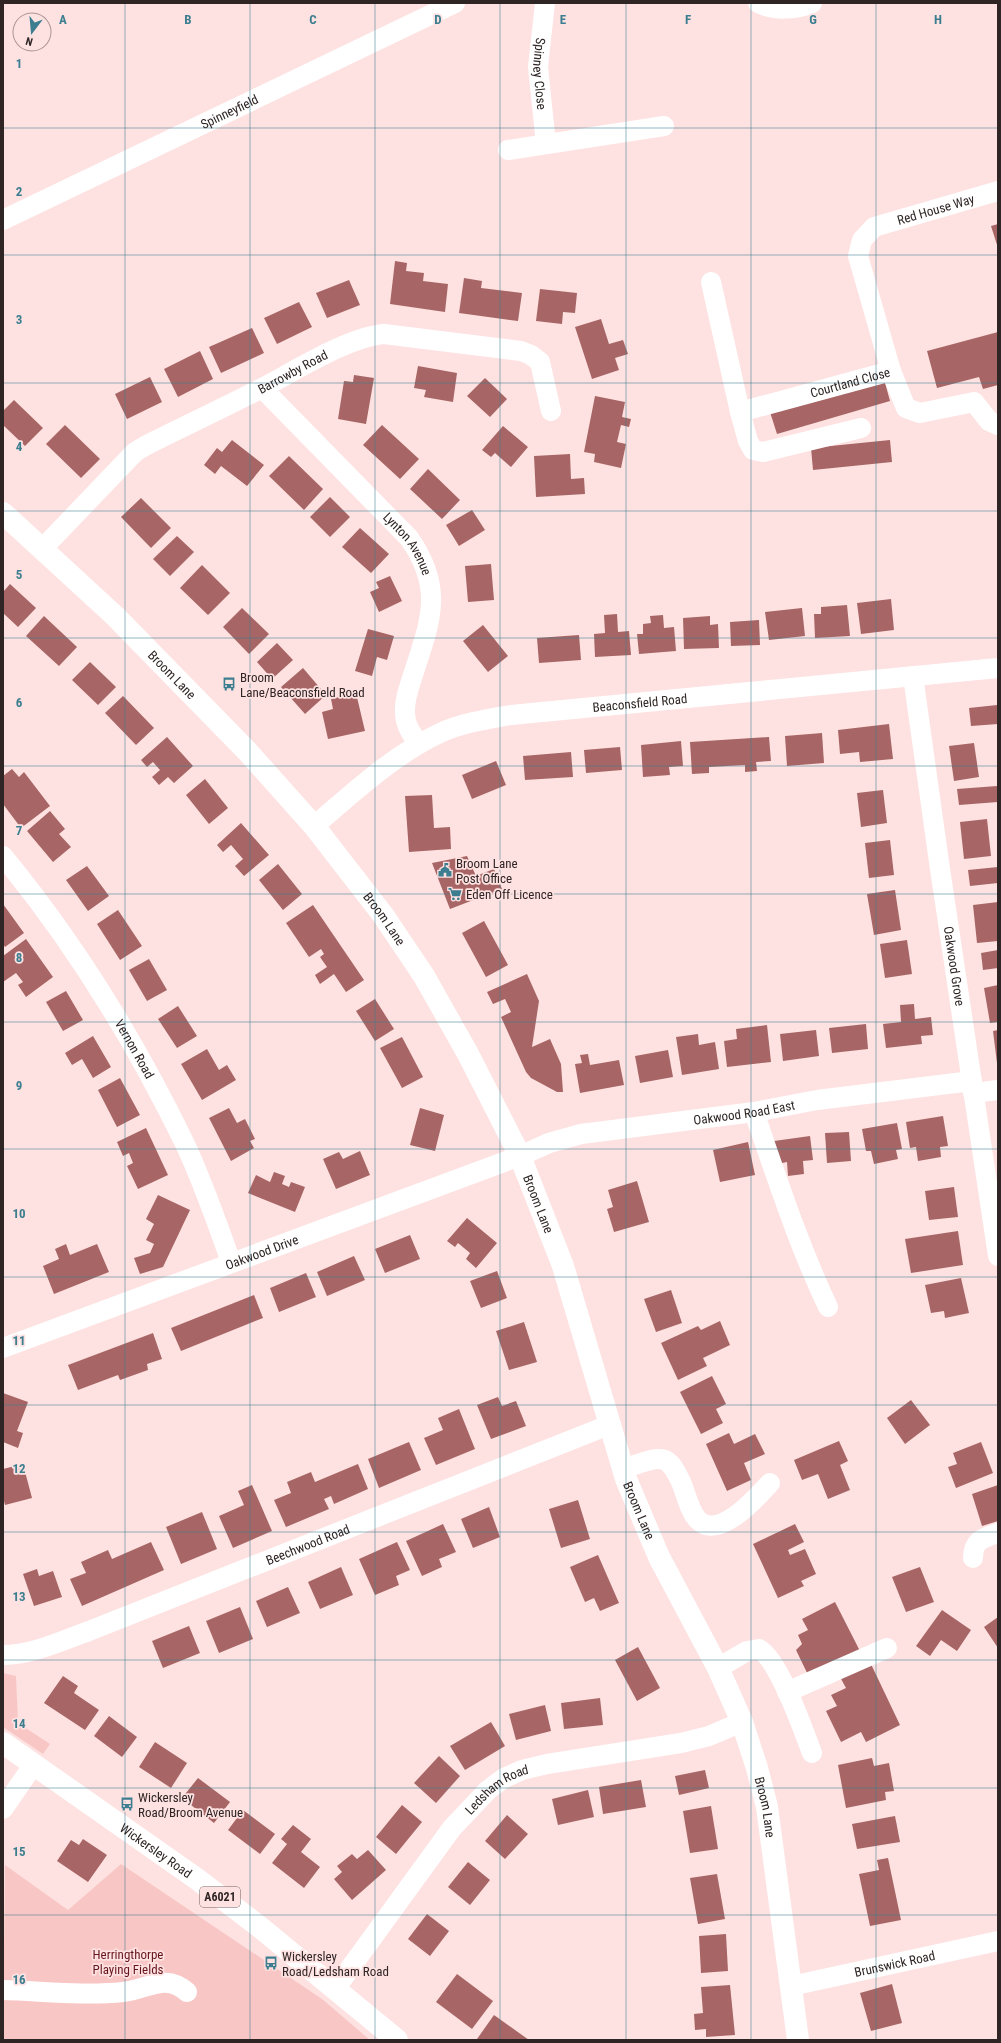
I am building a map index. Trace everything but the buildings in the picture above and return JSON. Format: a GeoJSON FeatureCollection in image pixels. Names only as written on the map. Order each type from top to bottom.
{"type":"FeatureCollection","features":[{"type":"Feature","properties":{"kind":"main road","name":"Broom Lane"},"geometry":{"type":"LineString","coordinates":[[3,513],[43,548],[115,616],[199,700],[314,826],[383,915],[424,976],[468,1054],[520,1156],[564,1266],[623,1469],[659,1557],[718,1668],[742,1722],[758,1768],[767,1807],[798,2040]]}},
{"type":"Feature","properties":{"kind":"main road","name":"Wickersley Road"},"geometry":{"type":"LineString","coordinates":[[3,1743],[197,1879],[261,1928],[397,2040]]}},
{"type":"Feature","properties":{"kind":"street","name":"Spinneyfield"},"geometry":{"type":"LineString","coordinates":[[3,220],[455,3]]}},
{"type":"Feature","properties":{"kind":"street","name":"Spinney Close"},"geometry":{"type":"LineString","coordinates":[[545,3],[538,67],[546,144]]}},
{"type":"Feature","properties":{"kind":"street"},"geometry":{"type":"LineString","coordinates":[[758,3],[764,6],[789,9],[812,3]]}},
{"type":"Feature","properties":{"kind":"street"},"geometry":{"type":"LineString","coordinates":[[508,150],[664,126]]}},
{"type":"Feature","properties":{"kind":"street","name":"Red House Way"},"geometry":{"type":"LineString","coordinates":[[891,371],[858,256],[862,240],[874,226],[998,191]]}},
{"type":"Feature","properties":{"kind":"street"},"geometry":{"type":"LineString","coordinates":[[711,282],[740,412],[748,441],[753,450],[763,452],[861,428]]}},
{"type":"Feature","properties":{"kind":"street","name":"Barrowby Road"},"geometry":{"type":"LineString","coordinates":[[43,548],[135,452],[262,388],[300,367],[361,339],[384,334],[521,351],[531,355],[540,362],[551,411]]}},
{"type":"Feature","properties":{"kind":"street","name":"Courtland Close"},"geometry":{"type":"LineString","coordinates":[[740,412],[891,371],[906,408],[920,412],[974,402],[989,421],[998,425]]}},
{"type":"Feature","properties":{"kind":"street","name":"Lynton Avenue"},"geometry":{"type":"LineString","coordinates":[[262,388],[409,538],[424,562],[430,588],[432,608],[406,699],[405,714],[407,726],[418,744]]}},
{"type":"Feature","properties":{"kind":"street","name":"Beaconsfield Road"},"geometry":{"type":"LineString","coordinates":[[314,826],[367,781],[418,744],[442,732],[463,725],[511,715],[998,668]]}},
{"type":"Feature","properties":{"kind":"street","name":"Oakwood Grove"},"geometry":{"type":"LineString","coordinates":[[913,676],[998,1256]]}},
{"type":"Feature","properties":{"kind":"street","name":"Vernon Road"},"geometry":{"type":"LineString","coordinates":[[3,856],[34,894],[75,950],[109,1003],[146,1068],[185,1146],[232,1262]]}},
{"type":"Feature","properties":{"kind":"street","name":"Oakwood Road East"},"geometry":{"type":"LineString","coordinates":[[520,1156],[549,1143],[581,1134],[754,1112],[817,1100],[973,1087],[998,1090]]}},
{"type":"Feature","properties":{"kind":"street"},"geometry":{"type":"LineString","coordinates":[[754,1112],[795,1230],[813,1276],[828,1307]]}},
{"type":"Feature","properties":{"kind":"street","name":"Oakwood Drive"},"geometry":{"type":"LineString","coordinates":[[3,1348],[520,1156]]}},
{"type":"Feature","properties":{"kind":"street","name":"Beechwood Road"},"geometry":{"type":"LineString","coordinates":[[3,1656],[32,1651],[89,1632],[609,1425]]}},
{"type":"Feature","properties":{"kind":"street"},"geometry":{"type":"LineString","coordinates":[[623,1469],[653,1460],[664,1460],[676,1470],[693,1514],[699,1522],[710,1526],[730,1520],[747,1507],[770,1483]]}},
{"type":"Feature","properties":{"kind":"street"},"geometry":{"type":"LineString","coordinates":[[973,1558],[973,1549],[979,1541],[998,1533]]}},
{"type":"Feature","properties":{"kind":"street"},"geometry":{"type":"LineString","coordinates":[[787,1692],[887,1648]]}},
{"type":"Feature","properties":{"kind":"street"},"geometry":{"type":"LineString","coordinates":[[718,1668],[747,1651],[759,1649],[766,1652],[787,1692],[812,1753]]}},
{"type":"Feature","properties":{"kind":"street","name":"Ledsham Road"},"geometry":{"type":"LineString","coordinates":[[335,1989],[452,1828],[484,1794],[504,1778],[522,1770],[547,1764],[681,1743],[709,1736],[742,1722]]}},
{"type":"Feature","properties":{"kind":"street"},"geometry":{"type":"LineString","coordinates":[[3,1809],[34,1764]]}},
{"type":"Feature","properties":{"kind":"street","name":"Brunswick Road"},"geometry":{"type":"LineString","coordinates":[[791,1986],[998,1941]]}},
{"type":"Feature","properties":{"kind":"street"},"geometry":{"type":"LineString","coordinates":[[3,1990],[102,1993],[125,1992],[161,1982],[181,1986],[187,1992]]}},
{"type":"Feature","properties":{"kind":"green space"},"geometry":{"type":"Polygon","coordinates":[[[3,1673],[16,1676],[18,1723],[50,1744],[43,1754],[3,1727],[3,1673]]]}},
{"type":"Feature","properties":{"kind":"green space","name":"Herringthorpe Playing Fields"},"geometry":{"type":"Polygon","coordinates":[[[121,1864],[322,1999],[370,2040],[3,2040],[5,1865],[68,1910],[121,1864]]]}},
{"type":"Feature","properties":{"kind":"place","name":"Broom Lane/Beaconsfield Road"},"geometry":{"type":"Point","coordinates":[229,684]}},
{"type":"Feature","properties":{"kind":"place","name":"Broom Lane Post Office"},"geometry":{"type":"Point","coordinates":[445,870]}},
{"type":"Feature","properties":{"kind":"place","name":"Eden Off Licence"},"geometry":{"type":"Point","coordinates":[455,894]}},
{"type":"Feature","properties":{"kind":"place","name":"Wickersley Road/Broom Avenue"},"geometry":{"type":"Point","coordinates":[127,1804]}},
{"type":"Feature","properties":{"kind":"place","name":"Wickersley Road/Ledsham Road"},"geometry":{"type":"Point","coordinates":[271,1963]}}]}
